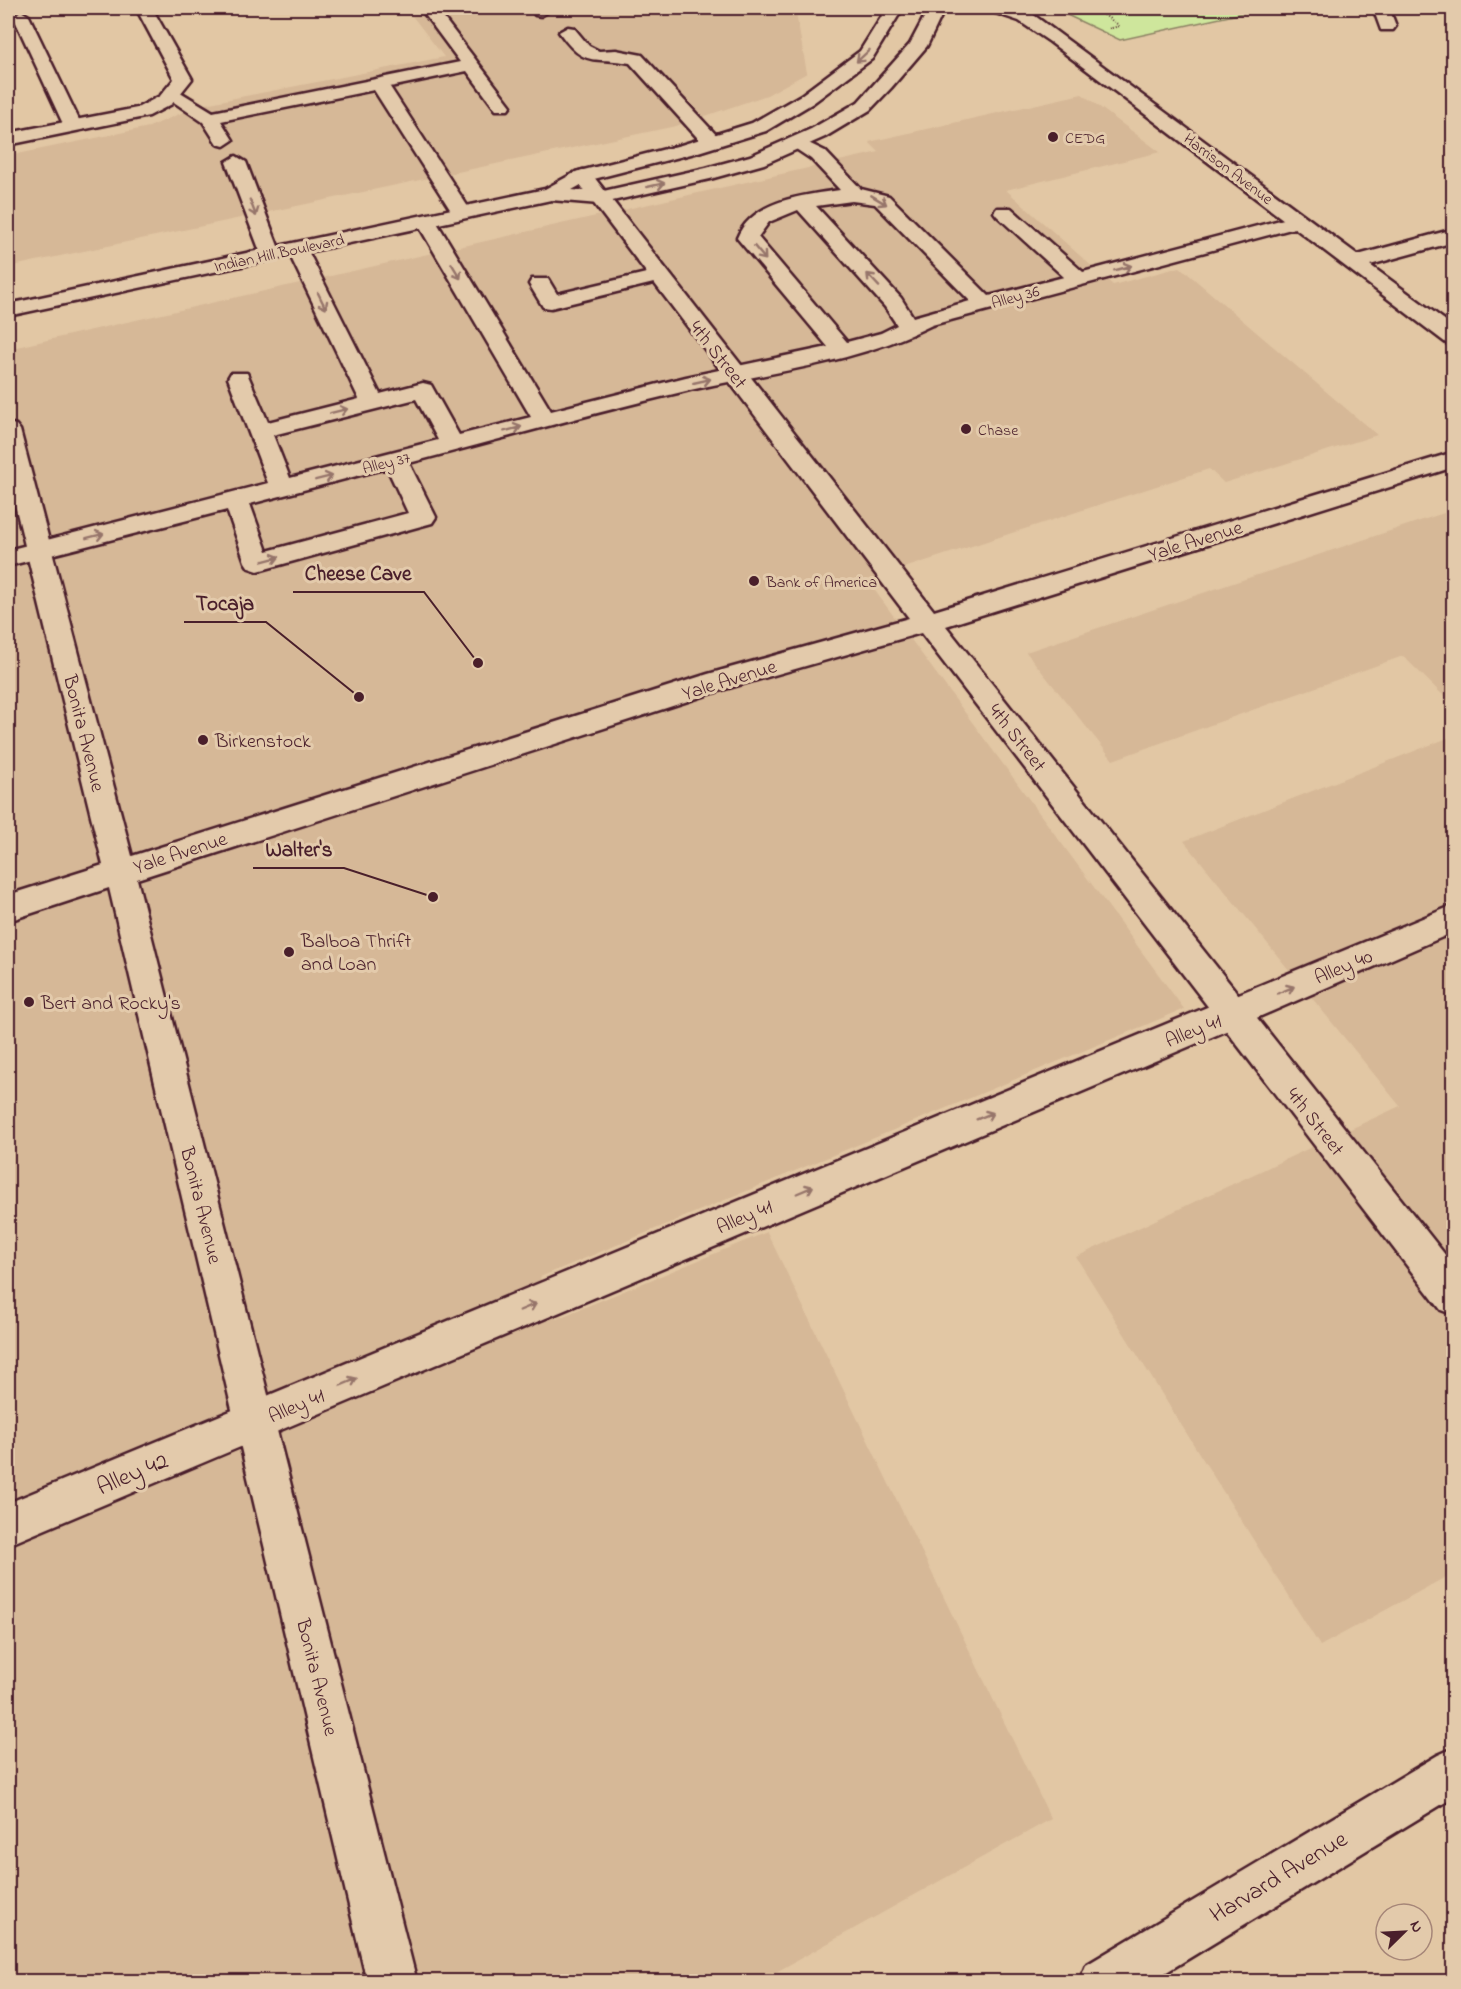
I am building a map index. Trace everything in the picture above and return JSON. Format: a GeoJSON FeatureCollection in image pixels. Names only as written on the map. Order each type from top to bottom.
{"type":"FeatureCollection","features":[{"type":"Feature","properties":{"kind":"street"},"geometry":{"type":"LineString","coordinates":[[8,139],[142,112],[166,100],[183,79],[144,8]]}},
{"type":"Feature","properties":{"kind":"street"},"geometry":{"type":"LineString","coordinates":[[429,8],[502,106]]}},
{"type":"Feature","properties":{"kind":"street","name":"Indian Hill Boulevard"},"geometry":{"type":"LineString","coordinates":[[551,194],[591,187],[759,126],[778,116],[807,99],[866,54],[879,37],[895,8]]}},
{"type":"Feature","properties":{"kind":"street","name":"Indian Hill Boulevard"},"geometry":{"type":"LineString","coordinates":[[8,310],[551,194],[710,173],[757,160],[818,133],[864,106],[918,46],[937,8]]}},
{"type":"Feature","properties":{"kind":"street","name":"Harrison Avenue"},"geometry":{"type":"LineString","coordinates":[[998,8],[1025,17],[1056,38],[1454,338]]}},
{"type":"Feature","properties":{"kind":"street"},"geometry":{"type":"LineString","coordinates":[[1381,8],[1387,26]]}},
{"type":"Feature","properties":{"kind":"street"},"geometry":{"type":"LineString","coordinates":[[21,16],[73,126]]}},
{"type":"Feature","properties":{"kind":"street"},"geometry":{"type":"LineString","coordinates":[[568,32],[583,50],[596,56],[616,55],[636,59],[712,142]]}},
{"type":"Feature","properties":{"kind":"street"},"geometry":{"type":"LineString","coordinates":[[210,118],[471,65]]}},
{"type":"Feature","properties":{"kind":"street"},"geometry":{"type":"LineString","coordinates":[[379,84],[462,213]]}},
{"type":"Feature","properties":{"kind":"street"},"geometry":{"type":"LineString","coordinates":[[171,94],[210,118],[224,140]]}},
{"type":"Feature","properties":{"kind":"street"},"geometry":{"type":"LineString","coordinates":[[778,116],[818,133]]}},
{"type":"Feature","properties":{"kind":"street"},"geometry":{"type":"LineString","coordinates":[[796,143],[818,155],[854,193]]}},
{"type":"Feature","properties":{"kind":"street"},"geometry":{"type":"LineString","coordinates":[[236,162],[271,254]]}},
{"type":"Feature","properties":{"kind":"street","name":"4th Street"},"geometry":{"type":"LineString","coordinates":[[591,187],[734,374],[1454,1297]]}},
{"type":"Feature","properties":{"kind":"street"},"geometry":{"type":"LineString","coordinates":[[842,350],[747,238],[751,225],[766,213],[854,193],[868,194],[882,200],[995,301]]}},
{"type":"Feature","properties":{"kind":"street"},"geometry":{"type":"LineString","coordinates":[[802,203],[893,303],[908,326]]}},
{"type":"Feature","properties":{"kind":"street"},"geometry":{"type":"LineString","coordinates":[[1004,212],[1079,279]]}},
{"type":"Feature","properties":{"kind":"street"},"geometry":{"type":"LineString","coordinates":[[426,221],[545,421]]}},
{"type":"Feature","properties":{"kind":"street","name":"Alley 36"},"geometry":{"type":"LineString","coordinates":[[734,374],[791,364],[889,338],[908,326],[995,301],[1299,221]]}},
{"type":"Feature","properties":{"kind":"street"},"geometry":{"type":"LineString","coordinates":[[1353,262],[1454,235]]}},
{"type":"Feature","properties":{"kind":"street"},"geometry":{"type":"LineString","coordinates":[[297,249],[373,403]]}},
{"type":"Feature","properties":{"kind":"street"},"geometry":{"type":"LineString","coordinates":[[540,285],[551,302],[659,276]]}},
{"type":"Feature","properties":{"kind":"street","name":"Alley 37"},"geometry":{"type":"LineString","coordinates":[[23,554],[734,374]]}},
{"type":"Feature","properties":{"kind":"street"},"geometry":{"type":"LineString","coordinates":[[239,378],[282,488]]}},
{"type":"Feature","properties":{"kind":"street"},"geometry":{"type":"LineString","coordinates":[[260,431],[423,390],[452,445]]}},
{"type":"Feature","properties":{"kind":"street","name":"Bonita Avenue"},"geometry":{"type":"LineString","coordinates":[[8,430],[23,554],[120,871],[392,1982]]}},
{"type":"Feature","properties":{"kind":"street","name":"Yale Avenue"},"geometry":{"type":"LineString","coordinates":[[8,908],[718,681],[928,622],[1454,459]]}},
{"type":"Feature","properties":{"kind":"street"},"geometry":{"type":"LineString","coordinates":[[236,500],[258,562],[423,517],[395,460]]}},
{"type":"Feature","properties":{"kind":"street","name":"Alley 40"},"geometry":{"type":"LineString","coordinates":[[1233,1014],[1454,918]]}},
{"type":"Feature","properties":{"kind":"street","name":"Alley 41"},"geometry":{"type":"LineString","coordinates":[[256,1422],[843,1174],[1233,1014]]}},
{"type":"Feature","properties":{"kind":"street","name":"Alley 42"},"geometry":{"type":"LineString","coordinates":[[8,1524],[256,1422]]}},
{"type":"Feature","properties":{"kind":"street","name":"Harvard Avenue"},"geometry":{"type":"LineString","coordinates":[[1103,1982],[1454,1772]]}},
{"type":"Feature","properties":{"kind":"path"},"geometry":{"type":"LineString","coordinates":[[1094,8],[1120,26],[1104,30]]}},
{"type":"Feature","properties":{"kind":"shaded area"},"geometry":{"type":"Polygon","coordinates":[[[406,8],[795,8],[807,73],[767,95],[676,126],[8,267],[8,156],[149,127],[200,105],[444,57],[406,8]]]}},
{"type":"Feature","properties":{"kind":"shaded area"},"geometry":{"type":"Polygon","coordinates":[[[1082,94],[1160,152],[1006,190],[1113,285],[1180,267],[1377,435],[1224,483],[1209,469],[867,580],[1184,1009],[540,1277],[556,1319],[767,1232],[1051,1819],[760,1981],[8,1981],[8,349],[879,152],[869,142],[1082,94]]]}},
{"type":"Feature","properties":{"kind":"shaded area"},"geometry":{"type":"Polygon","coordinates":[[[1453,510],[1453,705],[1403,656],[1113,760],[1026,652],[1453,510]]]}},
{"type":"Feature","properties":{"kind":"shaded area"},"geometry":{"type":"Polygon","coordinates":[[[1453,736],[1453,1573],[1320,1646],[1076,1257],[1400,1106],[1184,841],[1453,736]]]}},
{"type":"Feature","properties":{"kind":"green space"},"geometry":{"type":"Polygon","coordinates":[[[1052,8],[1266,8],[1120,40],[1052,8]]]}},
{"type":"Feature","properties":{"kind":"place","name":"CEDG"},"geometry":{"type":"Point","coordinates":[1053,137]}},
{"type":"Feature","properties":{"kind":"place","name":"Chase"},"geometry":{"type":"Point","coordinates":[966,429]}},
{"type":"Feature","properties":{"kind":"place","name":"Bank of America"},"geometry":{"type":"Point","coordinates":[754,581]}},
{"type":"Feature","properties":{"kind":"place","name":"Cheese Cave"},"geometry":{"type":"Point","coordinates":[478,663]}},
{"type":"Feature","properties":{"kind":"place","name":"Tocaja"},"geometry":{"type":"Point","coordinates":[359,697]}},
{"type":"Feature","properties":{"kind":"place","name":"Birkenstock"},"geometry":{"type":"Point","coordinates":[203,740]}},
{"type":"Feature","properties":{"kind":"place","name":"Walter's"},"geometry":{"type":"Point","coordinates":[433,897]}},
{"type":"Feature","properties":{"kind":"place","name":"Balboa Thrift and Loan"},"geometry":{"type":"Point","coordinates":[289,952]}},
{"type":"Feature","properties":{"kind":"place","name":"Bert and Rocky's"},"geometry":{"type":"Point","coordinates":[29,1002]}}]}
